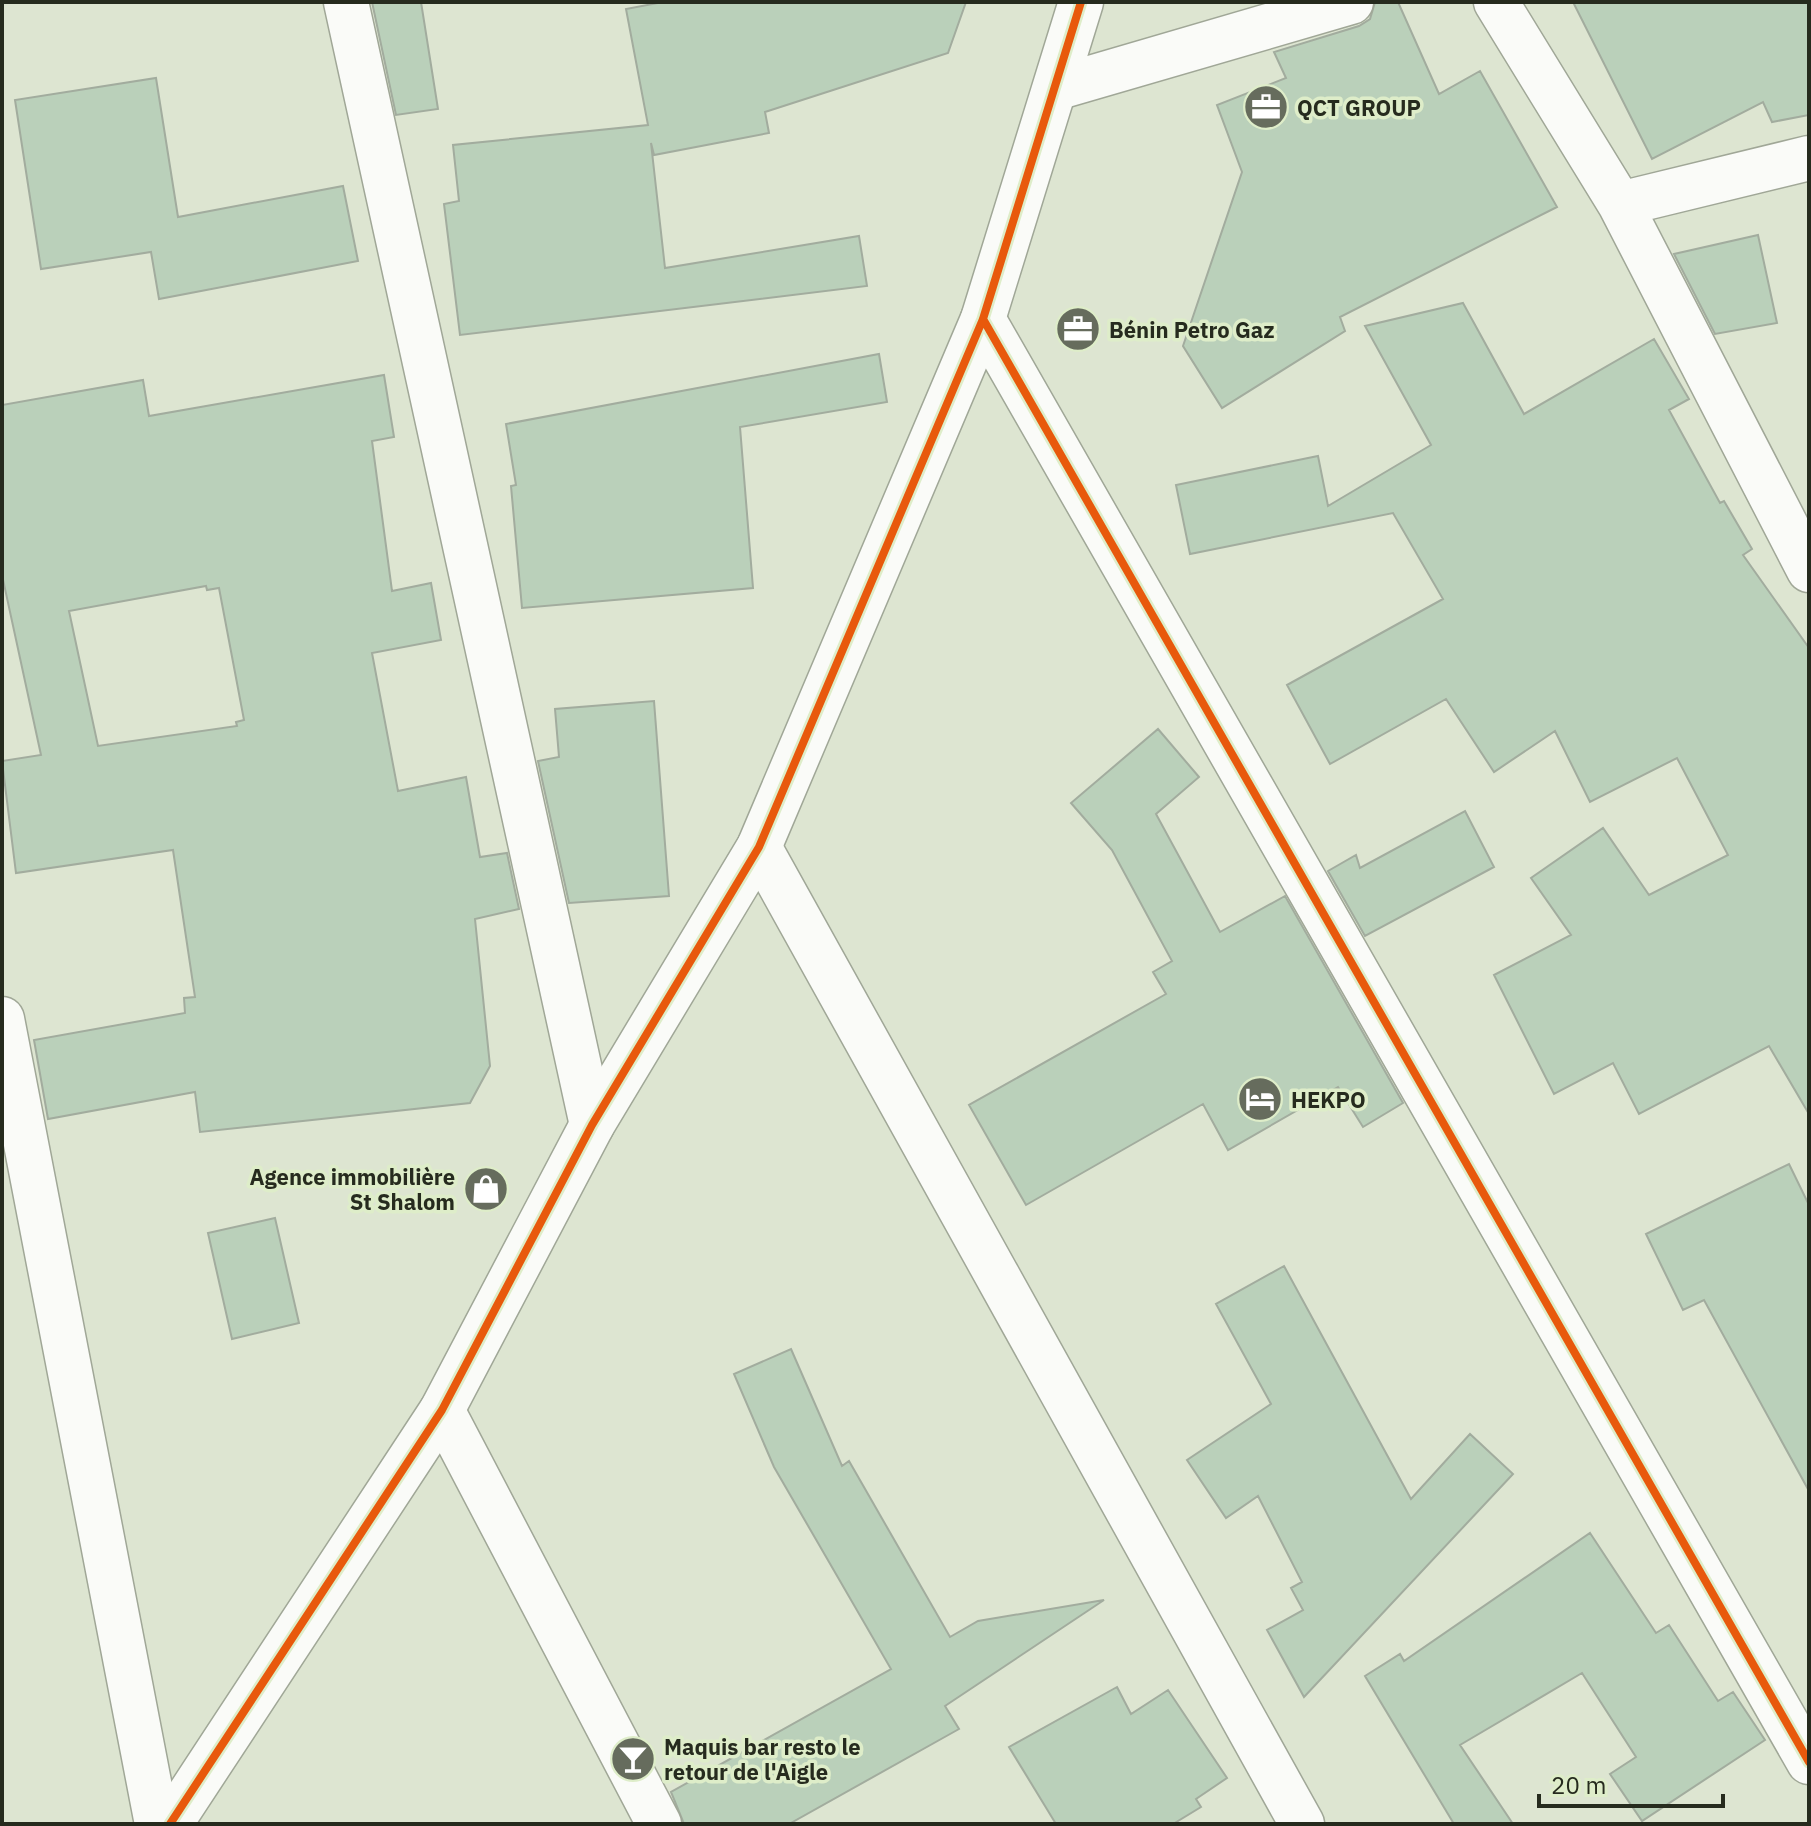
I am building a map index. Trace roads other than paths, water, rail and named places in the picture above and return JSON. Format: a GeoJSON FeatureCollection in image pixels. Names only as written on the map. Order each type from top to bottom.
{"type":"FeatureCollection","features":[{"type":"Feature","properties":{"kind":"street"},"geometry":{"type":"LineString","coordinates":[[346,2],[592,1125]]}},
{"type":"Feature","properties":{"kind":"street"},"geometry":{"type":"LineString","coordinates":[[170,1824],[442,1410],[592,1125],[759,847],[983,319],[1081,2]]}},
{"type":"Feature","properties":{"kind":"street"},"geometry":{"type":"LineString","coordinates":[[1056,88],[1351,2]]}},
{"type":"Feature","properties":{"kind":"street"},"geometry":{"type":"LineString","coordinates":[[1496,2],[1620,204],[1809,570]]}},
{"type":"Feature","properties":{"kind":"street"},"geometry":{"type":"LineString","coordinates":[[1620,204],[1809,158]]}},
{"type":"Feature","properties":{"kind":"street"},"geometry":{"type":"LineString","coordinates":[[983,319],[1809,1762]]}},
{"type":"Feature","properties":{"kind":"street"},"geometry":{"type":"LineString","coordinates":[[759,847],[1302,1824]]}},
{"type":"Feature","properties":{"kind":"street"},"geometry":{"type":"LineString","coordinates":[[2,1019],[11,1096],[157,1824]]}},
{"type":"Feature","properties":{"kind":"street"},"geometry":{"type":"LineString","coordinates":[[442,1410],[659,1824]]}},
{"type":"Feature","properties":{"kind":"place","name":"QCT GROUP"},"geometry":{"type":"Point","coordinates":[1266,107]}},
{"type":"Feature","properties":{"kind":"place","name":"Bénin Petro Gaz"},"geometry":{"type":"Point","coordinates":[1078,329]}},
{"type":"Feature","properties":{"kind":"place","name":"HEKPO"},"geometry":{"type":"Point","coordinates":[1260,1099]}},
{"type":"Feature","properties":{"kind":"place","name":"Agence immobilière St Shalom"},"geometry":{"type":"Point","coordinates":[486,1189]}},
{"type":"Feature","properties":{"kind":"place","name":"Maquis bar resto le retour de l'Aigle"},"geometry":{"type":"Point","coordinates":[633,1759]}}]}
